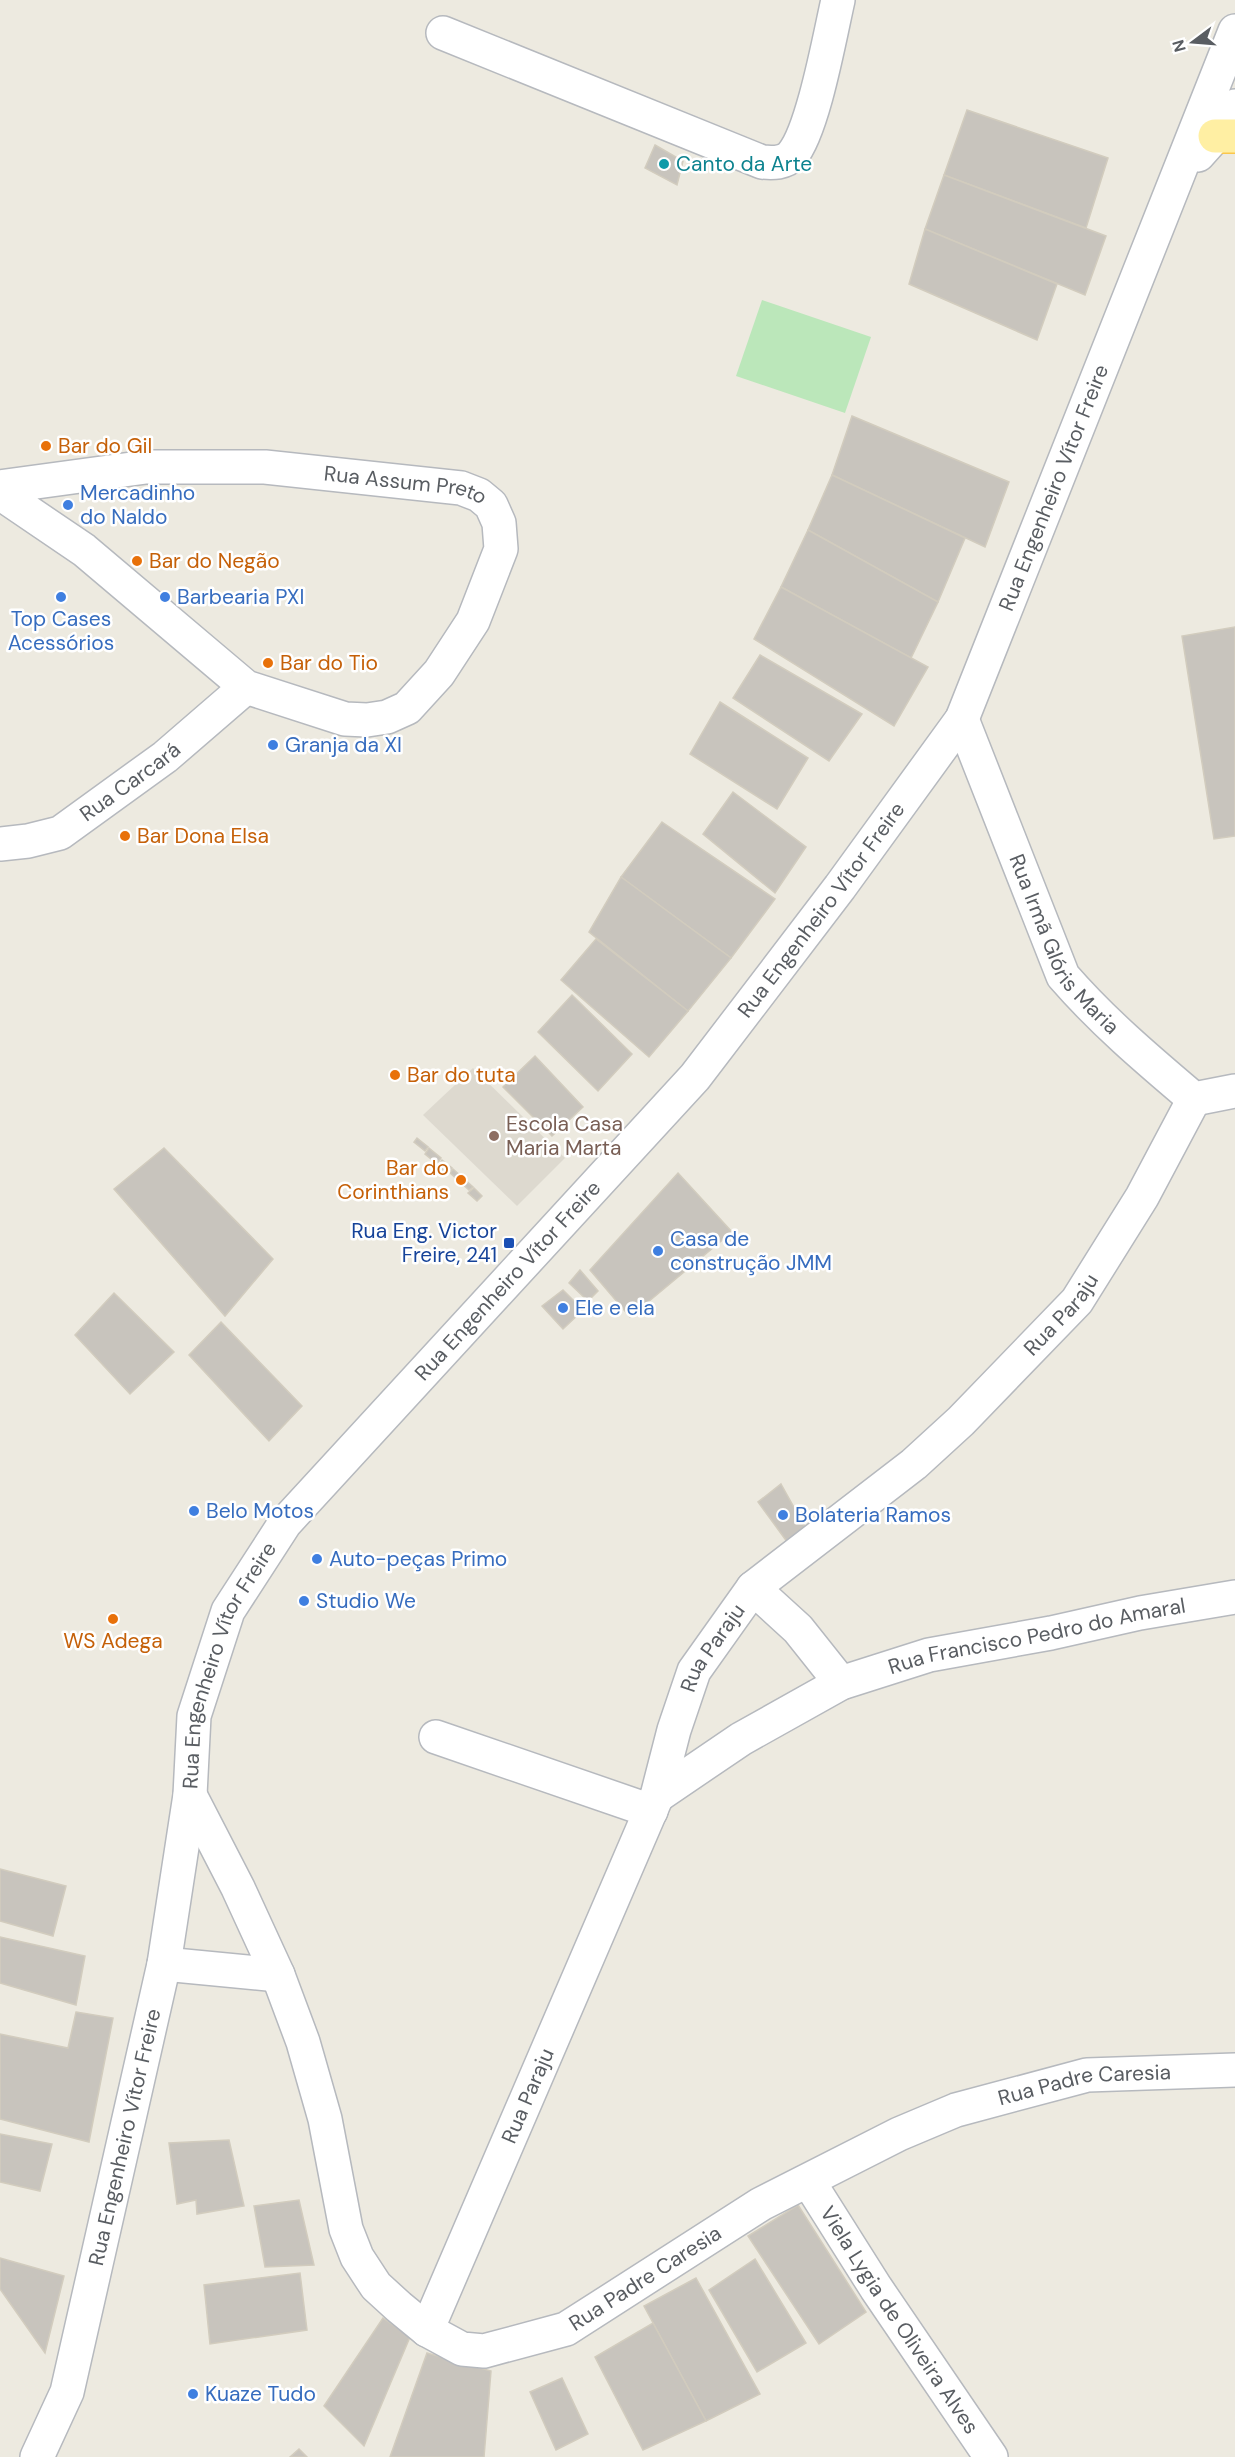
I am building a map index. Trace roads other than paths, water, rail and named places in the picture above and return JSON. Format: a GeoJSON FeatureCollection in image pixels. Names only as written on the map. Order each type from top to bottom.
{"type":"FeatureCollection","features":[{"type":"Feature","properties":{"kind":"street"},"geometry":{"type":"LineString","coordinates":[[443,33],[762,162],[778,163],[791,156],[806,131],[838,0]]}},
{"type":"Feature","properties":{"kind":"street","name":"Rua Engenheiro Vítor Freire"},"geometry":{"type":"LineString","coordinates":[[37,2457],[68,2392],[164,1964],[190,1795],[194,1716],[228,1611],[285,1523],[695,1077],[840,887],[962,719],[1235,31]]}},
{"type":"Feature","properties":{"kind":"street","name":"Rua Engenheiro Vítor Freire"},"geometry":{"type":"LineString","coordinates":[[1177,178],[1225,136],[1235,106]]}},
{"type":"Feature","properties":{"kind":"street","name":"Rua Assum Preto"},"geometry":{"type":"LineString","coordinates":[[0,487],[146,467],[265,467],[460,488],[479,495],[491,505],[499,523],[501,549],[473,621],[439,673],[407,708],[387,717],[367,720],[345,719],[246,687],[84,550],[0,493]]}},
{"type":"Feature","properties":{"kind":"street","name":"Rua Carcará"},"geometry":{"type":"LineString","coordinates":[[0,844],[28,841],[60,833],[165,757],[246,687]]}},
{"type":"Feature","properties":{"kind":"street","name":"Rua Irmã Glóris Maria"},"geometry":{"type":"LineString","coordinates":[[962,719],[1063,976],[1115,1031],[1194,1098]]}},
{"type":"Feature","properties":{"kind":"street"},"geometry":{"type":"LineString","coordinates":[[1194,1098],[1235,1091]]}},
{"type":"Feature","properties":{"kind":"street","name":"Rua Paraju"},"geometry":{"type":"LineString","coordinates":[[427,2330],[654,1803],[674,1730],[694,1671],[753,1588],[914,1464],[961,1421],[1077,1301],[1142,1197],[1194,1098]]}},
{"type":"Feature","properties":{"kind":"street"},"geometry":{"type":"LineString","coordinates":[[753,1588],[798,1629],[841,1683]]}},
{"type":"Feature","properties":{"kind":"street","name":"Rua Francisco Pedro do Amaral"},"geometry":{"type":"LineString","coordinates":[[654,1803],[741,1739],[841,1683],[929,1655],[1051,1633],[1140,1613],[1235,1597]]}},
{"type":"Feature","properties":{"kind":"street"},"geometry":{"type":"LineString","coordinates":[[436,1737],[654,1803]]}},
{"type":"Feature","properties":{"kind":"street","name":"Rua Padre Caresia"},"geometry":{"type":"LineString","coordinates":[[190,1795],[238,1888],[278,1975],[303,2042],[325,2119],[346,2229],[353,2248],[376,2286],[427,2330],[462,2349],[484,2351],[566,2330],[762,2204],[908,2130],[956,2110],[1087,2075],[1235,2070]]}},
{"type":"Feature","properties":{"kind":"street"},"geometry":{"type":"LineString","coordinates":[[164,1964],[278,1975]]}},
{"type":"Feature","properties":{"kind":"street","name":"Viela Lygia de Oliveira Alves"},"geometry":{"type":"LineString","coordinates":[[809,2182],[876,2289],[991,2457]]}},
{"type":"Feature","properties":{"kind":"place","name":"Canto da Arte"},"geometry":{"type":"Point","coordinates":[664,164]}},
{"type":"Feature","properties":{"kind":"place","name":"Bar do Gil"},"geometry":{"type":"Point","coordinates":[46,446]}},
{"type":"Feature","properties":{"kind":"place","name":"Mercadinho do Naldo"},"geometry":{"type":"Point","coordinates":[68,505]}},
{"type":"Feature","properties":{"kind":"place","name":"Bar do Negão"},"geometry":{"type":"Point","coordinates":[137,561]}},
{"type":"Feature","properties":{"kind":"place","name":"Top Cases Acessórios"},"geometry":{"type":"Point","coordinates":[61,597]}},
{"type":"Feature","properties":{"kind":"place","name":"Barbearia PXI"},"geometry":{"type":"Point","coordinates":[165,597]}},
{"type":"Feature","properties":{"kind":"place","name":"Bar do Tio"},"geometry":{"type":"Point","coordinates":[268,663]}},
{"type":"Feature","properties":{"kind":"place","name":"Granja da XI"},"geometry":{"type":"Point","coordinates":[273,745]}},
{"type":"Feature","properties":{"kind":"place","name":"Bar Dona Elsa"},"geometry":{"type":"Point","coordinates":[125,836]}},
{"type":"Feature","properties":{"kind":"place","name":"Bar do tuta"},"geometry":{"type":"Point","coordinates":[395,1075]}},
{"type":"Feature","properties":{"kind":"place","name":"Escola Casa Maria Marta"},"geometry":{"type":"Point","coordinates":[494,1136]}},
{"type":"Feature","properties":{"kind":"place","name":"Bar do Corinthians"},"geometry":{"type":"Point","coordinates":[461,1180]}},
{"type":"Feature","properties":{"kind":"place","name":"Rua Eng. Victor Freire, 241"},"geometry":{"type":"Point","coordinates":[509,1243]}},
{"type":"Feature","properties":{"kind":"place","name":"Casa de construção JMM"},"geometry":{"type":"Point","coordinates":[658,1251]}},
{"type":"Feature","properties":{"kind":"place","name":"Ele e ela"},"geometry":{"type":"Point","coordinates":[563,1308]}},
{"type":"Feature","properties":{"kind":"place","name":"Belo Motos"},"geometry":{"type":"Point","coordinates":[194,1511]}},
{"type":"Feature","properties":{"kind":"place","name":"Bolateria Ramos"},"geometry":{"type":"Point","coordinates":[783,1515]}},
{"type":"Feature","properties":{"kind":"place","name":"Auto-peças Primo"},"geometry":{"type":"Point","coordinates":[317,1559]}},
{"type":"Feature","properties":{"kind":"place","name":"Studio We"},"geometry":{"type":"Point","coordinates":[304,1601]}},
{"type":"Feature","properties":{"kind":"place","name":"WS Adega"},"geometry":{"type":"Point","coordinates":[113,1619]}},
{"type":"Feature","properties":{"kind":"place","name":"Kuaze Tudo"},"geometry":{"type":"Point","coordinates":[193,2394]}}]}
